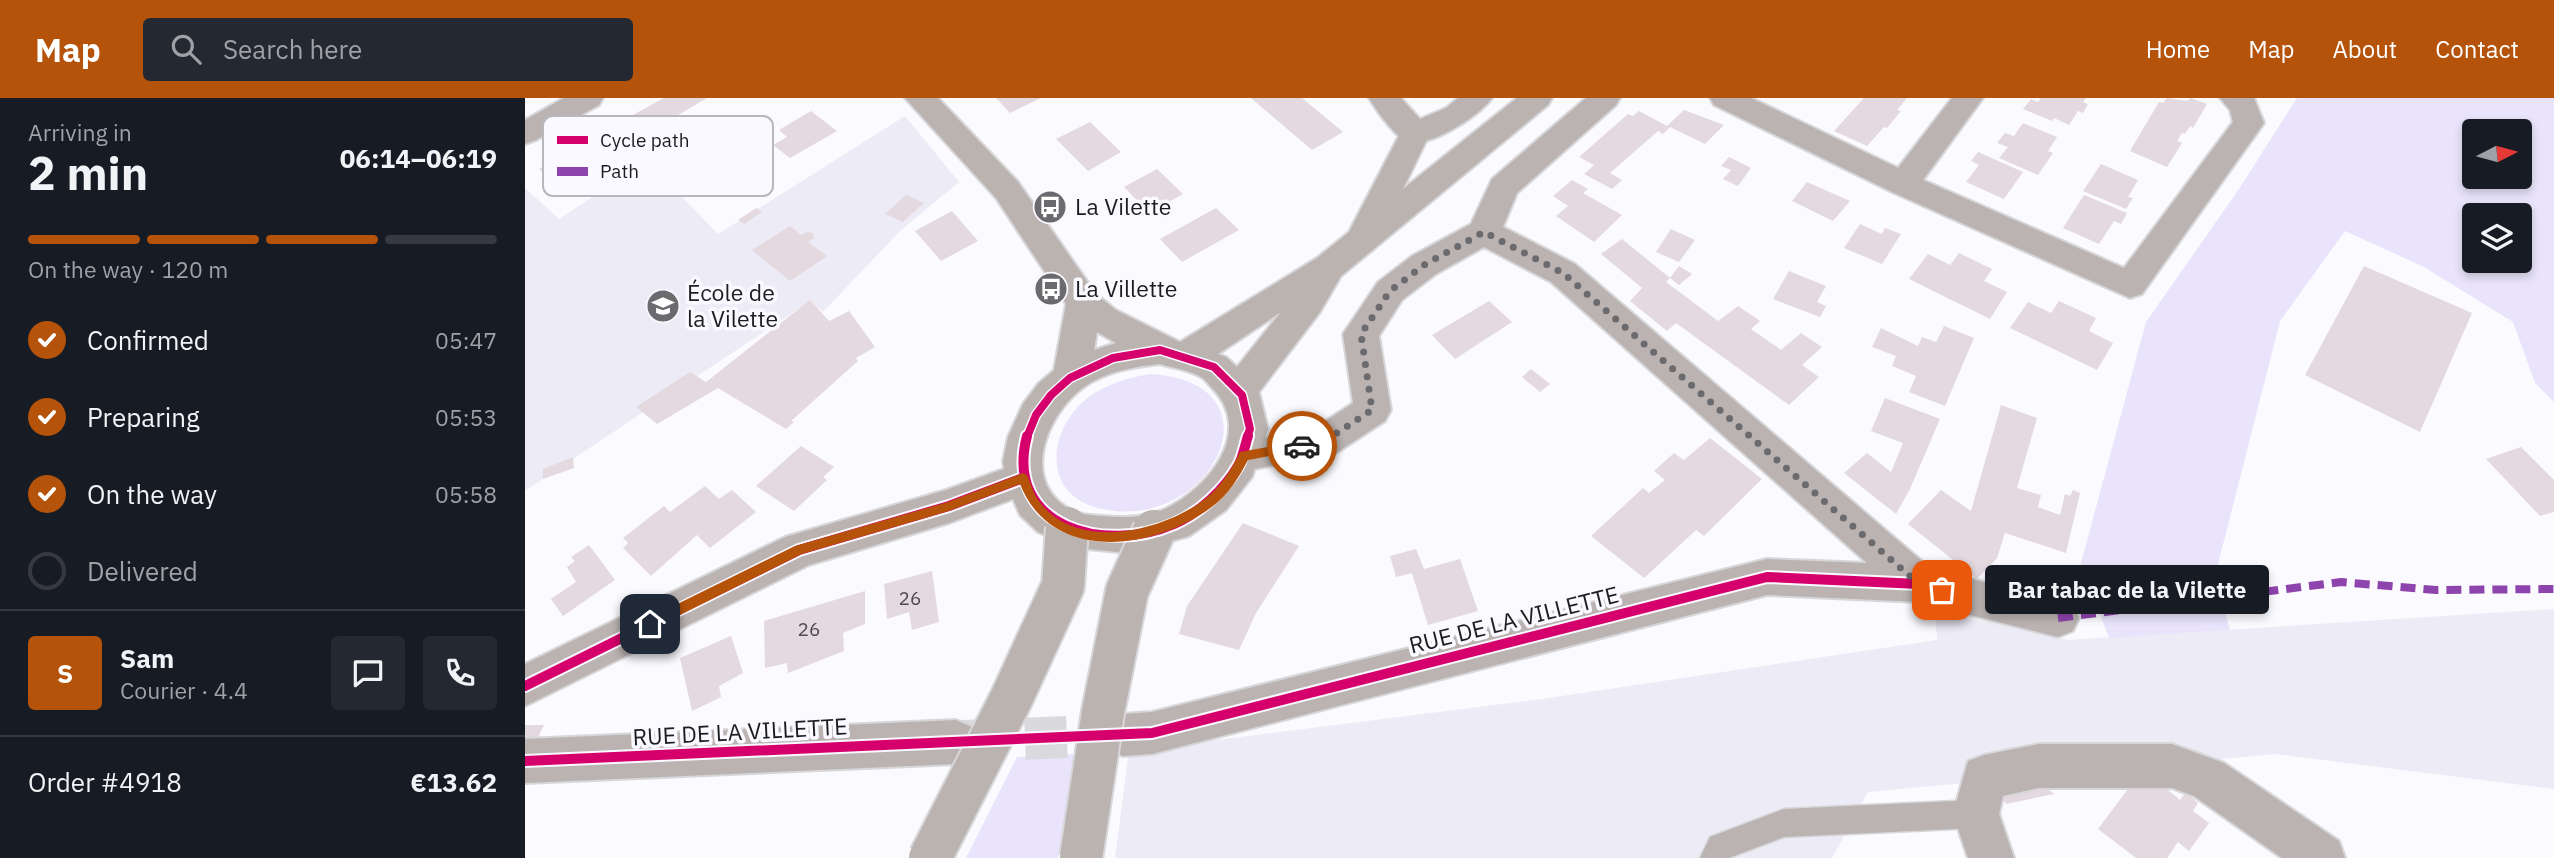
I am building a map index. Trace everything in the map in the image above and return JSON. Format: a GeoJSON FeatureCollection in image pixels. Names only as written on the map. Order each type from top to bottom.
{"type":"FeatureCollection","features":[{"type":"Feature","properties":{"kind":"main road"},"geometry":{"type":"LineString","coordinates":[[920,98],[1007,190],[1084,303],[1104,320],[1175,352],[1220,368],[1240,390],[1248,410],[1250,432],[1244,456],[1231,480],[1211,501],[1184,519],[1154,531],[1124,537],[1094,536],[1067,528],[1047,516],[1031,498],[1023,478],[1021,454],[1027,430],[1040,408],[1071,377],[1099,362],[1130,352],[1175,352],[1238,325],[1290,287],[1329,267],[1537,98]]}},
{"type":"Feature","properties":{"kind":"main road"},"geometry":{"type":"LineString","coordinates":[[1361,242],[1415,133]]}},
{"type":"Feature","properties":{"kind":"main road"},"geometry":{"type":"LineString","coordinates":[[1240,390],[1308,303],[1329,267]]}},
{"type":"Feature","properties":{"kind":"main road"},"geometry":{"type":"LineString","coordinates":[[1071,377],[1084,303]]}},
{"type":"Feature","properties":{"kind":"main road"},"geometry":{"type":"LineString","coordinates":[[930,858],[1012,697],[1063,586],[1067,528]]}},
{"type":"Feature","properties":{"kind":"main road"},"geometry":{"type":"LineString","coordinates":[[1081,858],[1103,712],[1127,591],[1154,531]]}},
{"type":"Feature","properties":{"kind":"street"},"geometry":{"type":"LineString","coordinates":[[556,116],[588,98]]}},
{"type":"Feature","properties":{"kind":"street"},"geometry":{"type":"LineString","coordinates":[[1384,98],[1415,133],[1457,115],[1477,98]]}},
{"type":"Feature","properties":{"kind":"street"},"geometry":{"type":"LineString","coordinates":[[1244,456],[1323,442],[1372,410],[1361,334],[1390,291],[1424,265],[1484,232],[1503,187],[1605,98]]}},
{"type":"Feature","properties":{"kind":"street"},"geometry":{"type":"LineString","coordinates":[[1724,98],[1903,184],[2130,285],[2249,123],[2244,106],[2235,98]]}},
{"type":"Feature","properties":{"kind":"street"},"geometry":{"type":"LineString","coordinates":[[1903,184],[1968,98]]}},
{"type":"Feature","properties":{"kind":"street"},"geometry":{"type":"LineString","coordinates":[[525,133],[543,123]]}},
{"type":"Feature","properties":{"kind":"street","name":"RUE DE LA VILLETTE"},"geometry":{"type":"LineString","coordinates":[[1484,232],[1563,273],[1919,584]]}},
{"type":"Feature","properties":{"kind":"street"},"geometry":{"type":"LineString","coordinates":[[525,686],[799,550],[949,506],[1023,478]]}},
{"type":"Feature","properties":{"kind":"street","name":"RUE DE LA VILLETTE"},"geometry":{"type":"LineString","coordinates":[[1123,735],[1152,733],[1767,577],[1919,584],[2059,618]]}},
{"type":"Feature","properties":{"kind":"street","name":"RUE DE LA VILLETTE"},"geometry":{"type":"LineString","coordinates":[[525,761],[956,742]]}},
{"type":"Feature","properties":{"kind":"street"},"geometry":{"type":"LineString","coordinates":[[1991,858],[1976,814],[1983,777],[2039,766],[2172,766],[2209,779],[2322,858]]}},
{"type":"Feature","properties":{"kind":"lane"},"geometry":{"type":"LineString","coordinates":[[1714,858],[1720,847],[1784,823],[1976,814]]}},
{"type":"Feature","properties":{"kind":"shaded area"},"geometry":{"type":"Polygon","coordinates":[[[2297,98],[2554,98],[2554,402],[2535,383],[2513,322],[2424,267],[2345,231],[2280,321],[2215,576],[2230,630],[2109,638],[2081,563],[2146,322],[2239,189],[2297,98]]]}},
{"type":"Feature","properties":{"kind":"shaded area","name":"École de la Vilette"},"geometry":{"type":"Polygon","coordinates":[[[905,116],[959,182],[900,231],[823,312],[810,301],[525,491],[525,188],[559,219],[594,196],[681,196],[718,234],[905,116]]]}},
{"type":"Feature","properties":{"kind":"shaded area"},"geometry":{"type":"Polygon","coordinates":[[[1150,374],[1192,383],[1216,402],[1224,428],[1218,455],[1200,480],[1173,500],[1138,511],[1098,508],[1079,500],[1066,488],[1059,474],[1056,458],[1066,424],[1076,409],[1097,391],[1150,374]]]}},
{"type":"Feature","properties":{"kind":"shaded area"},"geometry":{"type":"Polygon","coordinates":[[[2554,609],[2554,789],[2276,754],[1868,792],[1832,858],[1115,858],[1129,751],[1542,699],[1937,640],[1935,610],[2068,640],[2554,609]]]}},
{"type":"Feature","properties":{"kind":"shaded area"},"geometry":{"type":"Polygon","coordinates":[[[1075,754],[1063,843],[1058,858],[966,858],[1017,757],[1075,754]]]}},
{"type":"Feature","properties":{"kind":"building"},"geometry":{"type":"Polygon","coordinates":[[[664,98],[707,98],[676,116],[631,116],[664,98]]]}},
{"type":"Feature","properties":{"kind":"building"},"geometry":{"type":"Polygon","coordinates":[[[996,98],[1041,98],[1010,113],[996,98]]]}},
{"type":"Feature","properties":{"kind":"building"},"geometry":{"type":"Polygon","coordinates":[[[1251,98],[1302,98],[1343,132],[1312,150],[1251,98]]]}},
{"type":"Feature","properties":{"kind":"building"},"geometry":{"type":"Polygon","coordinates":[[[1864,98],[1907,98],[1897,110],[1901,111],[1887,128],[1884,127],[1867,146],[1834,131],[1864,98]]]}},
{"type":"Feature","properties":{"kind":"building"},"geometry":{"type":"Polygon","coordinates":[[[2041,98],[2086,98],[2083,102],[2088,104],[2083,113],[2078,111],[2069,125],[2023,109],[2031,99],[2038,102],[2041,98]]]}},
{"type":"Feature","properties":{"kind":"building"},"geometry":{"type":"Polygon","coordinates":[[[2167,98],[2187,101],[2191,98],[2207,104],[2193,128],[2190,126],[2185,134],[2182,133],[2177,141],[2182,143],[2167,167],[2130,151],[2159,102],[2163,103],[2167,98]]]}},
{"type":"Feature","properties":{"kind":"building"},"geometry":{"type":"Polygon","coordinates":[[[1684,110],[1724,125],[1705,144],[1670,127],[1663,134],[1658,131],[1610,173],[1622,180],[1612,189],[1584,174],[1594,165],[1579,157],[1628,114],[1633,116],[1639,111],[1667,126],[1684,110]]]}},
{"type":"Feature","properties":{"kind":"building"},"geometry":{"type":"Polygon","coordinates":[[[811,111],[837,131],[790,158],[773,145],[787,137],[779,130],[811,111]]]}},
{"type":"Feature","properties":{"kind":"building"},"geometry":{"type":"Polygon","coordinates":[[[1090,122],[1121,152],[1088,171],[1056,139],[1090,122]]]}},
{"type":"Feature","properties":{"kind":"building"},"geometry":{"type":"Polygon","coordinates":[[[2023,123],[2057,137],[2048,151],[2053,153],[2038,175],[1999,158],[2008,147],[1997,143],[2005,133],[2014,136],[2023,123]]]}},
{"type":"Feature","properties":{"kind":"building"},"geometry":{"type":"Polygon","coordinates":[[[1978,152],[2023,172],[2004,199],[1966,182],[1979,165],[1971,161],[1978,152]]]}},
{"type":"Feature","properties":{"kind":"building"},"geometry":{"type":"Polygon","coordinates":[[[1729,157],[1751,168],[1738,186],[1723,179],[1731,170],[1721,166],[1729,157]]]}},
{"type":"Feature","properties":{"kind":"building"},"geometry":{"type":"Polygon","coordinates":[[[2101,164],[2138,180],[2128,197],[2133,198],[2126,209],[2083,191],[2101,164]]]}},
{"type":"Feature","properties":{"kind":"building"},"geometry":{"type":"Polygon","coordinates":[[[1157,169],[1183,194],[1149,213],[1124,187],[1157,169]]]}},
{"type":"Feature","properties":{"kind":"building"},"geometry":{"type":"Polygon","coordinates":[[[1572,180],[1588,189],[1583,193],[1622,215],[1594,242],[1556,216],[1568,206],[1553,196],[1572,180]]]}},
{"type":"Feature","properties":{"kind":"building"},"geometry":{"type":"Polygon","coordinates":[[[1807,182],[1850,201],[1833,221],[1792,201],[1807,182]]]}},
{"type":"Feature","properties":{"kind":"building"},"geometry":{"type":"Polygon","coordinates":[[[906,195],[924,203],[903,222],[885,214],[906,195]]]}},
{"type":"Feature","properties":{"kind":"building"},"geometry":{"type":"Polygon","coordinates":[[[2084,195],[2127,213],[2121,224],[2114,221],[2099,244],[2063,228],[2084,195]]]}},
{"type":"Feature","properties":{"kind":"building"},"geometry":{"type":"Polygon","coordinates":[[[756,208],[762,212],[744,224],[738,220],[756,208]]]}},
{"type":"Feature","properties":{"kind":"building"},"geometry":{"type":"Polygon","coordinates":[[[1216,208],[1239,230],[1182,262],[1160,239],[1216,208]]]}},
{"type":"Feature","properties":{"kind":"building"},"geometry":{"type":"Polygon","coordinates":[[[952,211],[978,241],[941,261],[915,231],[952,211]]]}},
{"type":"Feature","properties":{"kind":"building"},"geometry":{"type":"Polygon","coordinates":[[[1860,224],[1882,234],[1885,228],[1901,234],[1882,264],[1844,248],[1860,224]]]}},
{"type":"Feature","properties":{"kind":"building"},"geometry":{"type":"Polygon","coordinates":[[[790,226],[801,235],[813,233],[814,238],[808,242],[827,256],[790,281],[752,250],[790,226]]]}},
{"type":"Feature","properties":{"kind":"building"},"geometry":{"type":"Polygon","coordinates":[[[1671,229],[1695,240],[1679,262],[1656,252],[1671,229]]]}},
{"type":"Feature","properties":{"kind":"building"},"geometry":{"type":"Polygon","coordinates":[[[1622,239],[1670,278],[1666,282],[1718,321],[1738,306],[1760,321],[1751,329],[1781,350],[1801,333],[1822,347],[1802,365],[1819,377],[1789,405],[1676,323],[1667,331],[1630,301],[1642,288],[1601,254],[1622,239]]]}},
{"type":"Feature","properties":{"kind":"building"},"geometry":{"type":"Polygon","coordinates":[[[1959,253],[1992,269],[1984,281],[2007,292],[1990,319],[1909,279],[1928,254],[1950,265],[1959,253]]]}},
{"type":"Feature","properties":{"kind":"building"},"geometry":{"type":"Polygon","coordinates":[[[1679,266],[1692,274],[1679,285],[1670,278],[1679,266]]]}},
{"type":"Feature","properties":{"kind":"building"},"geometry":{"type":"Polygon","coordinates":[[[2364,266],[2472,313],[2420,432],[2305,375],[2364,266]]]}},
{"type":"Feature","properties":{"kind":"building"},"geometry":{"type":"Polygon","coordinates":[[[1789,271],[1826,286],[1817,302],[1826,306],[1820,317],[1773,299],[1789,271]]]}},
{"type":"Feature","properties":{"kind":"building"},"geometry":{"type":"Polygon","coordinates":[[[810,300],[829,321],[849,311],[875,347],[856,358],[858,361],[791,421],[794,422],[786,429],[718,388],[657,424],[636,407],[690,372],[706,382],[810,300]]]}},
{"type":"Feature","properties":{"kind":"building"},"geometry":{"type":"Polygon","coordinates":[[[1489,301],[1512,322],[1455,359],[1432,335],[1489,301]]]}},
{"type":"Feature","properties":{"kind":"building"},"geometry":{"type":"Polygon","coordinates":[[[2059,301],[2096,318],[2089,331],[2113,343],[2097,370],[2010,328],[2028,302],[2051,313],[2059,301]]]}},
{"type":"Feature","properties":{"kind":"building"},"geometry":{"type":"Polygon","coordinates":[[[1944,326],[1974,338],[1945,406],[1909,392],[1916,376],[1892,366],[1896,356],[1872,347],[1881,328],[1918,346],[1922,337],[1936,342],[1944,326]]]}},
{"type":"Feature","properties":{"kind":"building"},"geometry":{"type":"Polygon","coordinates":[[[1531,369],[1550,384],[1540,392],[1522,377],[1531,369]]]}},
{"type":"Feature","properties":{"kind":"building"},"geometry":{"type":"Polygon","coordinates":[[[1885,398],[1940,419],[1910,489],[1896,514],[1844,473],[1867,453],[1891,472],[1903,443],[1871,431],[1885,398]]]}},
{"type":"Feature","properties":{"kind":"building"},"geometry":{"type":"Polygon","coordinates":[[[2001,405],[2037,418],[2017,488],[2041,495],[2038,507],[2060,515],[2065,494],[2070,496],[2073,490],[2080,493],[2066,553],[2005,533],[1997,558],[1977,579],[1908,524],[1941,490],[1971,511],[2001,405]]]}},
{"type":"Feature","properties":{"kind":"building"},"geometry":{"type":"Polygon","coordinates":[[[1710,438],[1762,479],[1704,536],[1696,530],[1644,578],[1591,536],[1643,488],[1649,493],[1665,480],[1654,471],[1674,453],[1684,460],[1710,438]]]}},
{"type":"Feature","properties":{"kind":"building"},"geometry":{"type":"Polygon","coordinates":[[[801,446],[834,467],[823,477],[827,480],[794,511],[756,486],[801,446]]]}},
{"type":"Feature","properties":{"kind":"building"},"geometry":{"type":"Polygon","coordinates":[[[2521,447],[2554,480],[2554,512],[2540,516],[2486,459],[2521,447]]]}},
{"type":"Feature","properties":{"kind":"building"},"geometry":{"type":"Polygon","coordinates":[[[573,457],[574,468],[543,479],[543,469],[573,457]]]}},
{"type":"Feature","properties":{"kind":"building"},"geometry":{"type":"Polygon","coordinates":[[[705,486],[719,499],[732,490],[756,512],[710,548],[697,535],[651,576],[623,548],[628,543],[623,538],[664,506],[670,512],[705,486]]]}},
{"type":"Feature","properties":{"kind":"building"},"geometry":{"type":"Polygon","coordinates":[[[1243,523],[1299,546],[1256,613],[1239,650],[1179,634],[1187,606],[1243,523]]]}},
{"type":"Feature","properties":{"kind":"building"},"geometry":{"type":"Polygon","coordinates":[[[589,545],[615,580],[563,616],[551,599],[576,582],[567,567],[575,561],[571,557],[589,545]]]}},
{"type":"Feature","properties":{"kind":"building"},"geometry":{"type":"Polygon","coordinates":[[[1416,549],[1424,569],[1460,559],[1478,611],[1428,625],[1412,573],[1396,577],[1390,556],[1416,549]]]}},
{"type":"Feature","properties":{"kind":"building"},"geometry":{"type":"Polygon","coordinates":[[[932,571],[939,622],[912,630],[909,612],[887,619],[884,584],[932,571]]]}},
{"type":"Feature","properties":{"kind":"building"},"geometry":{"type":"Polygon","coordinates":[[[865,591],[865,624],[843,633],[844,651],[788,673],[787,663],[765,668],[764,621],[865,591]]]}},
{"type":"Feature","properties":{"kind":"building"},"geometry":{"type":"Polygon","coordinates":[[[731,636],[743,673],[719,686],[721,697],[692,711],[680,658],[731,636]]]}},
{"type":"Feature","properties":{"kind":"building"},"geometry":{"type":"Polygon","coordinates":[[[525,725],[544,725],[538,737],[525,737],[525,725]]]}},
{"type":"Feature","properties":{"kind":"building"},"geometry":{"type":"Polygon","coordinates":[[[2146,772],[2180,800],[2186,792],[2198,803],[2193,811],[2209,823],[2189,851],[2178,842],[2167,858],[2136,858],[2098,829],[2140,773],[2146,772]]]}},
{"type":"Feature","properties":{"kind":"building"},"geometry":{"type":"Polygon","coordinates":[[[2031,776],[2054,794],[2006,804],[1995,785],[2031,776]]]}},
{"type":"Feature","properties":{"kind":"tunnel"},"geometry":{"type":"LineString","coordinates":[[962,741],[1123,735]]}},
{"type":"Feature","properties":{"kind":"marked path"},"geometry":{"type":"LineString","coordinates":[[2058,618],[2341,582],[2436,590],[2554,589]]}},
{"type":"Feature","properties":{"kind":"cycle path"},"geometry":{"type":"LineString","coordinates":[[1160,350],[1214,367],[1242,395],[1250,429],[1239,465],[1212,498],[1175,524],[1128,536],[1077,531],[1051,519],[1034,503],[1025,483],[1023,461],[1027,437],[1036,415],[1051,395],[1081,371],[1113,358],[1160,350]]}},
{"type":"Feature","properties":{"kind":"cycle path"},"geometry":{"type":"LineString","coordinates":[[525,686],[799,550],[949,506],[1023,478]]}},
{"type":"Feature","properties":{"kind":"cycle path"},"geometry":{"type":"LineString","coordinates":[[525,761],[1152,733],[1767,577],[1919,584]]}},
{"type":"Feature","properties":{"kind":"way so far"},"geometry":{"type":"LineString","coordinates":[[1302,446],[1323,442],[1372,410],[1361,334],[1390,291],[1424,265],[1484,232],[1563,273],[1919,584],[1942,590]]}},
{"type":"Feature","properties":{"kind":"place","name":"La Vilette"},"geometry":{"type":"Point","coordinates":[1050,207]}},
{"type":"Feature","properties":{"kind":"place","name":"La Villette"},"geometry":{"type":"Point","coordinates":[1051,289]}},
{"type":"Feature","properties":{"kind":"place","name":"École de la Vilette"},"geometry":{"type":"Point","coordinates":[663,306]}},
{"type":"Feature","properties":{"kind":"place","name":"Bar tabac de la Vilette"},"geometry":{"type":"Point","coordinates":[1942,590]}},
{"type":"Feature","properties":{"kind":"route"},"geometry":{"type":"LineString","coordinates":[[650,624],[799,550],[949,506],[1023,478],[1031,498],[1047,516],[1067,528],[1094,536],[1124,537],[1154,531],[1184,519],[1211,501],[1231,480],[1244,456],[1302,446]]}}]}
